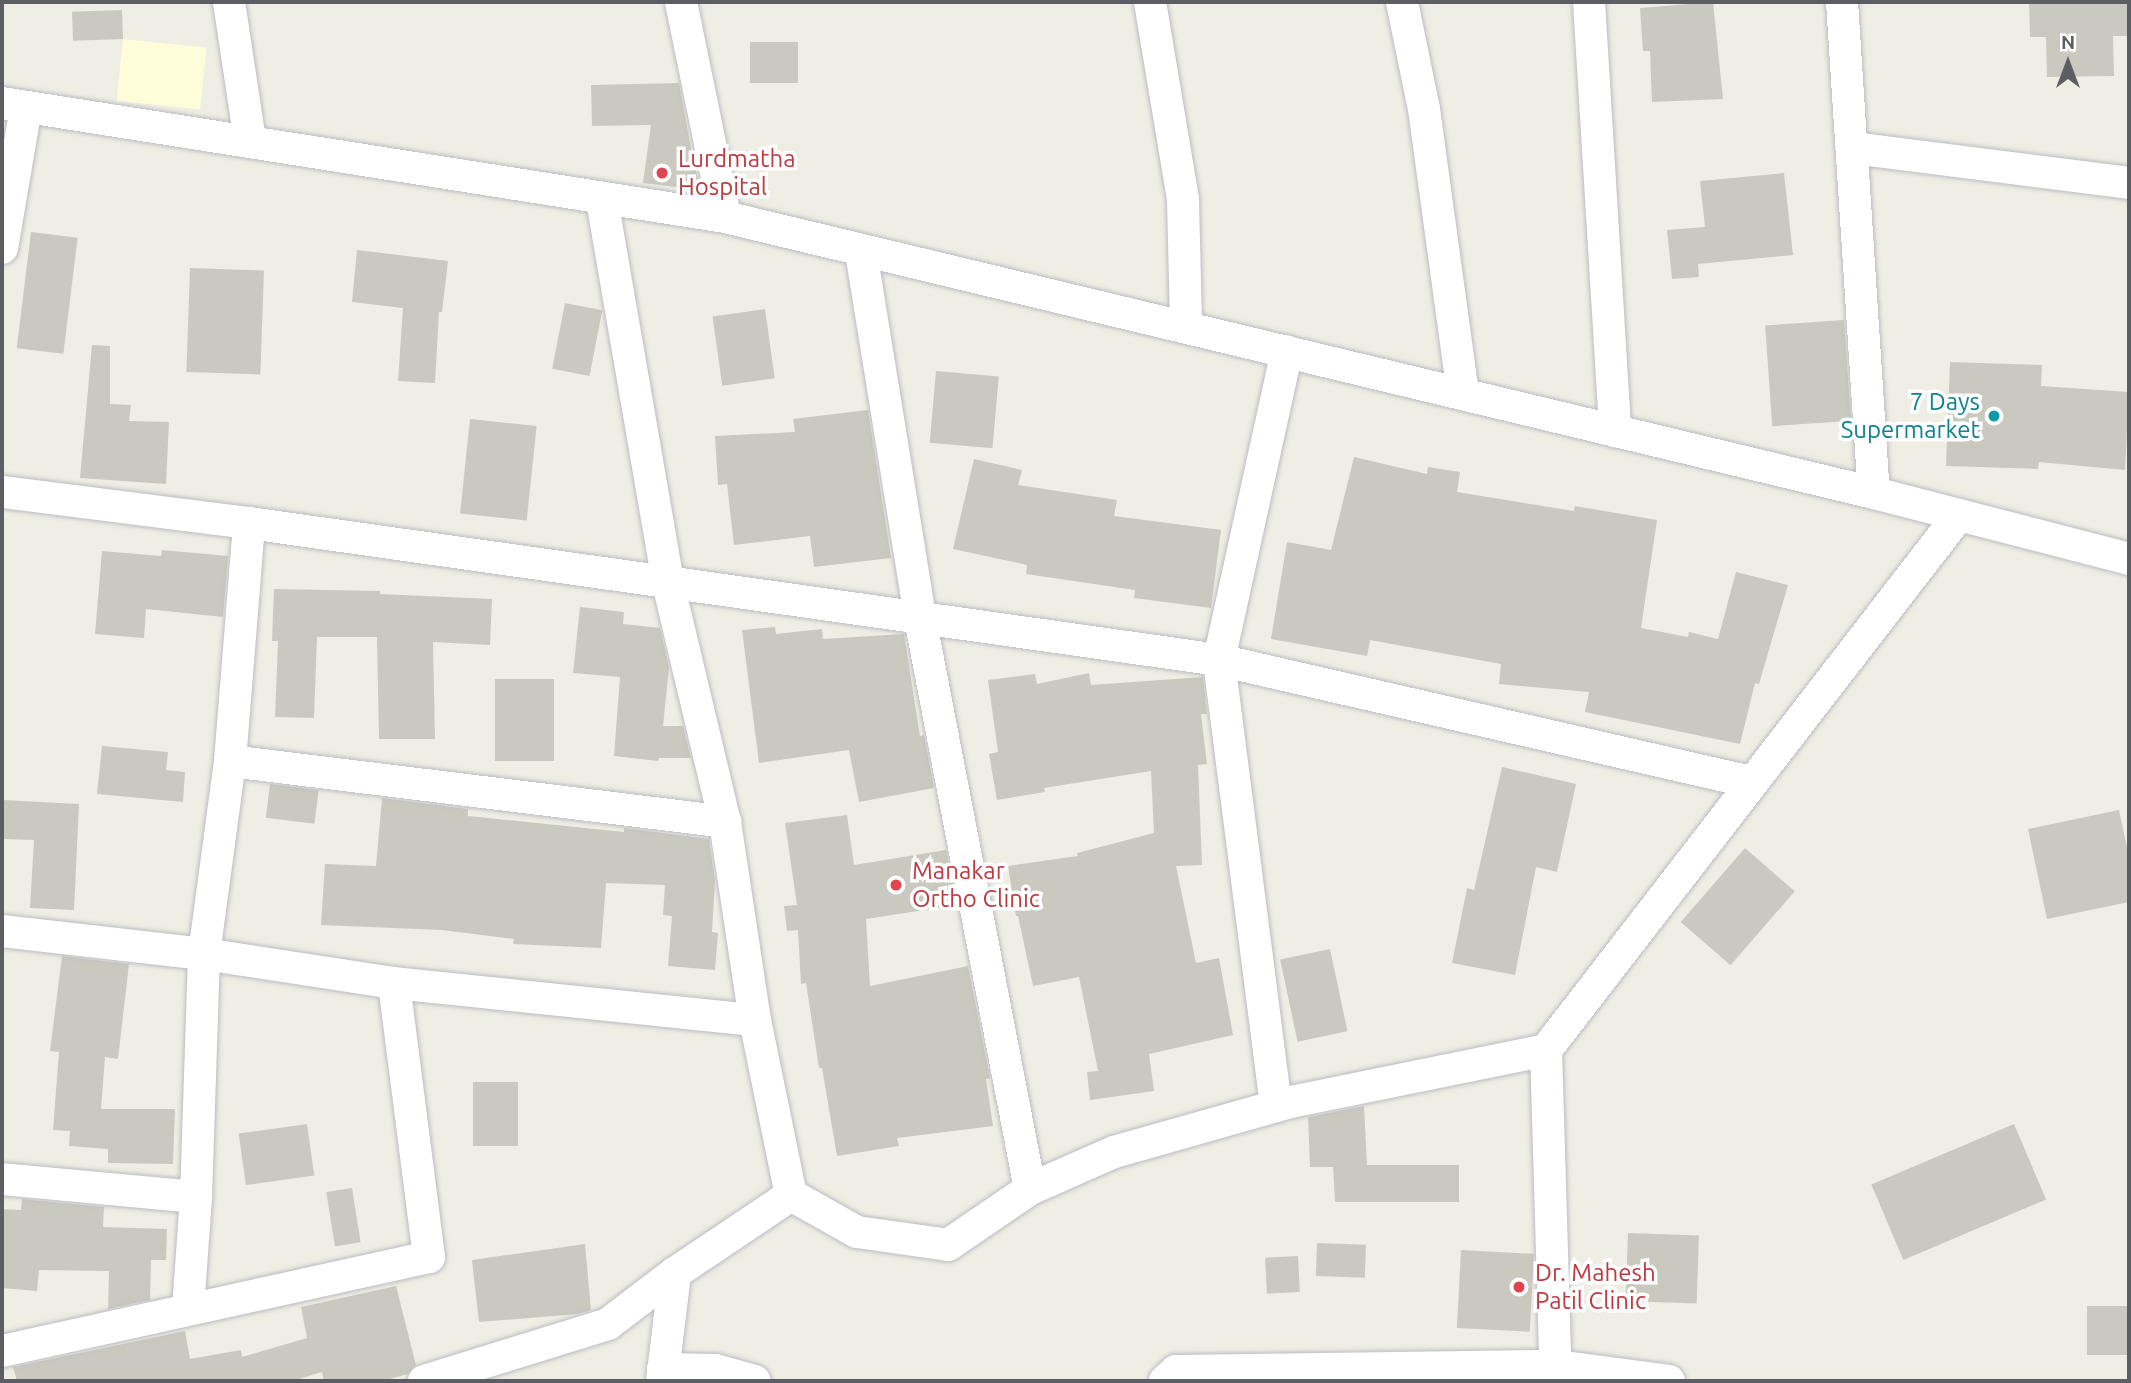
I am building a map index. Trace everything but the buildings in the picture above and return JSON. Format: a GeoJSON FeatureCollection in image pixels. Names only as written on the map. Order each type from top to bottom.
{"type":"FeatureCollection","features":[{"type":"Feature","properties":{"kind":"street"},"geometry":{"type":"LineString","coordinates":[[229,2],[250,141]]}},
{"type":"Feature","properties":{"kind":"street"},"geometry":{"type":"LineString","coordinates":[[681,2],[724,218]]}},
{"type":"Feature","properties":{"kind":"street"},"geometry":{"type":"LineString","coordinates":[[1150,2],[1183,200],[1186,327]]}},
{"type":"Feature","properties":{"kind":"street"},"geometry":{"type":"LineString","coordinates":[[1402,2],[1424,109],[1463,394]]}},
{"type":"Feature","properties":{"kind":"street"},"geometry":{"type":"LineString","coordinates":[[1589,2],[1615,431]]}},
{"type":"Feature","properties":{"kind":"street"},"geometry":{"type":"LineString","coordinates":[[1842,2],[1874,493]]}},
{"type":"Feature","properties":{"kind":"street"},"geometry":{"type":"LineString","coordinates":[[2,248],[14,105],[724,218],[1874,493],[2129,559]]}},
{"type":"Feature","properties":{"kind":"street"},"geometry":{"type":"LineString","coordinates":[[1852,148],[2129,183]]}},
{"type":"Feature","properties":{"kind":"street"},"geometry":{"type":"LineString","coordinates":[[602,200],[668,583],[725,822],[755,1020],[791,1195],[857,1232],[948,1245],[1030,1189],[1114,1152],[1276,1106],[1546,1050]]}},
{"type":"Feature","properties":{"kind":"street"},"geometry":{"type":"LineString","coordinates":[[861,251],[920,618],[1030,1189]]}},
{"type":"Feature","properties":{"kind":"street"},"geometry":{"type":"LineString","coordinates":[[1276,1106],[1219,660],[1287,351]]}},
{"type":"Feature","properties":{"kind":"street"},"geometry":{"type":"LineString","coordinates":[[2,492],[249,523],[1219,660],[1751,782]]}},
{"type":"Feature","properties":{"kind":"street"},"geometry":{"type":"LineString","coordinates":[[1556,1374],[1546,1050],[1959,515]]}},
{"type":"Feature","properties":{"kind":"street"},"geometry":{"type":"LineString","coordinates":[[188,1309],[196,1197],[204,954],[230,761],[249,523]]}},
{"type":"Feature","properties":{"kind":"street"},"geometry":{"type":"LineString","coordinates":[[230,761],[725,822]]}},
{"type":"Feature","properties":{"kind":"street"},"geometry":{"type":"LineString","coordinates":[[2,931],[204,954],[394,983],[755,1020]]}},
{"type":"Feature","properties":{"kind":"street"},"geometry":{"type":"LineString","coordinates":[[2,1351],[429,1257],[394,983]]}},
{"type":"Feature","properties":{"kind":"street"},"geometry":{"type":"LineString","coordinates":[[2,1179],[196,1197]]}},
{"type":"Feature","properties":{"kind":"street"},"geometry":{"type":"LineString","coordinates":[[424,1381],[608,1324],[676,1273],[791,1195]]}},
{"type":"Feature","properties":{"kind":"street"},"geometry":{"type":"LineString","coordinates":[[676,1273],[662,1375],[715,1370],[755,1381]]}},
{"type":"Feature","properties":{"kind":"street"},"geometry":{"type":"LineString","coordinates":[[1165,1381],[1177,1371],[1556,1374],[1669,1381]]}},
{"type":"Feature","properties":{"kind":"shaded area"},"geometry":{"type":"Polygon","coordinates":[[[123,39],[207,48],[200,109],[117,101],[123,39]]]}},
{"type":"Feature","properties":{"kind":"place","name":"Lurdmatha Hospital"},"geometry":{"type":"Point","coordinates":[662,173]}},
{"type":"Feature","properties":{"kind":"place","name":"7 Days Supermarket"},"geometry":{"type":"Point","coordinates":[1994,416]}},
{"type":"Feature","properties":{"kind":"place","name":"Manakar Ortho Clinic"},"geometry":{"type":"Point","coordinates":[896,885]}},
{"type":"Feature","properties":{"kind":"place","name":"Dr. Mahesh Patil Clinic"},"geometry":{"type":"Point","coordinates":[1519,1287]}}]}
